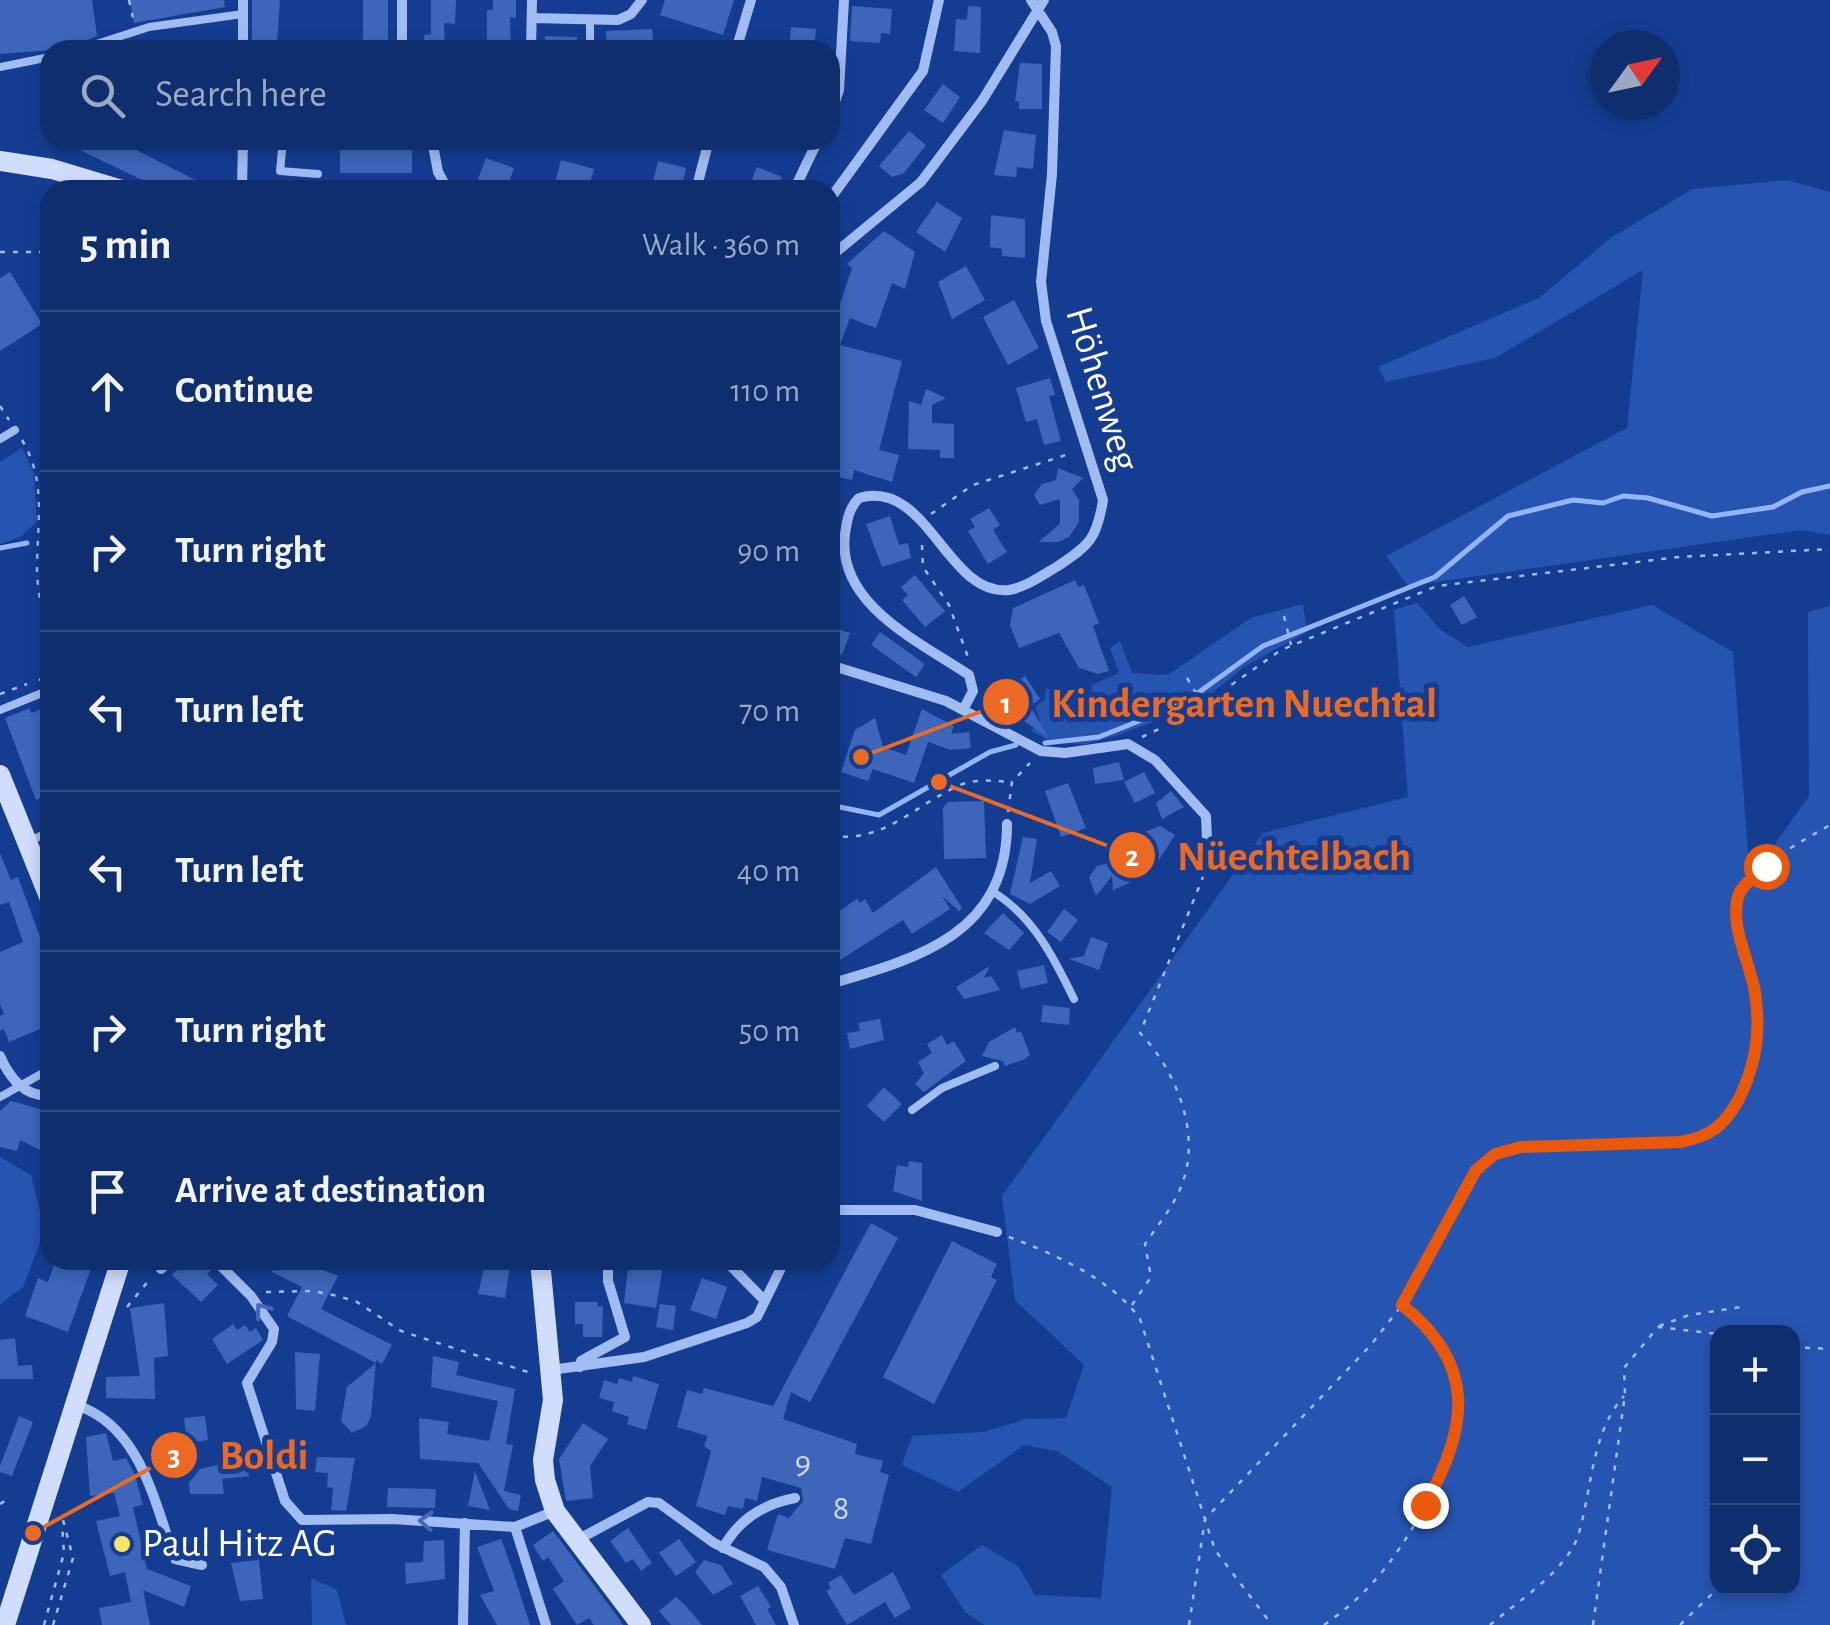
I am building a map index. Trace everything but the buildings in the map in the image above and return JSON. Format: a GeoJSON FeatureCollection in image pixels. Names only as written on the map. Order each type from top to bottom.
{"type":"FeatureCollection","features":[{"type":"Feature","properties":{"kind":"street"},"geometry":{"type":"LineString","coordinates":[[243,40],[244,0]]}},
{"type":"Feature","properties":{"kind":"street"},"geometry":{"type":"LineString","coordinates":[[402,0],[402,40]]}},
{"type":"Feature","properties":{"kind":"street"},"geometry":{"type":"LineString","coordinates":[[531,40],[532,0]]}},
{"type":"Feature","properties":{"kind":"street"},"geometry":{"type":"LineString","coordinates":[[532,18],[618,20],[632,14],[642,0]]}},
{"type":"Feature","properties":{"kind":"street"},"geometry":{"type":"LineString","coordinates":[[739,40],[751,0]]}},
{"type":"Feature","properties":{"kind":"street"},"geometry":{"type":"LineString","coordinates":[[840,72],[844,0]]}},
{"type":"Feature","properties":{"kind":"street"},"geometry":{"type":"LineString","coordinates":[[840,185],[923,71],[939,0]]}},
{"type":"Feature","properties":{"kind":"street"},"geometry":{"type":"LineString","coordinates":[[840,249],[921,182],[982,101],[1037,2]]}},
{"type":"Feature","properties":{"kind":"street","name":"Höhenweg"},"geometry":{"type":"LineString","coordinates":[[969,676],[869,604],[849,574],[845,533],[850,507],[859,498],[885,496],[908,508],[969,576],[982,584],[1010,590],[1079,552],[1098,531],[1103,500],[1046,322],[1041,282],[1057,94],[1056,46],[1037,2]]}},
{"type":"Feature","properties":{"kind":"street"},"geometry":{"type":"LineString","coordinates":[[242,150],[242,180]]}},
{"type":"Feature","properties":{"kind":"street"},"geometry":{"type":"LineString","coordinates":[[435,150],[443,180]]}},
{"type":"Feature","properties":{"kind":"street"},"geometry":{"type":"LineString","coordinates":[[699,180],[706,150]]}},
{"type":"Feature","properties":{"kind":"street"},"geometry":{"type":"LineString","coordinates":[[799,180],[813,150]]}},
{"type":"Feature","properties":{"kind":"street"},"geometry":{"type":"LineString","coordinates":[[0,161],[52,168],[90,180]]}},
{"type":"Feature","properties":{"kind":"street"},"geometry":{"type":"LineString","coordinates":[[840,668],[963,710],[1041,751],[1066,753],[1128,744],[1168,772],[1206,816],[1208,863]]}},
{"type":"Feature","properties":{"kind":"street"},"geometry":{"type":"LineString","coordinates":[[963,710],[972,691],[969,676]]}},
{"type":"Feature","properties":{"kind":"street"},"geometry":{"type":"LineString","coordinates":[[0,775],[40,873]]}},
{"type":"Feature","properties":{"kind":"street"},"geometry":{"type":"LineString","coordinates":[[840,981],[933,948],[965,928],[995,893],[1007,854],[1006,824]]}},
{"type":"Feature","properties":{"kind":"street"},"geometry":{"type":"LineString","coordinates":[[0,1056],[18,1085],[40,1096]]}},
{"type":"Feature","properties":{"kind":"street"},"geometry":{"type":"LineString","coordinates":[[840,1210],[915,1210],[996,1232]]}},
{"type":"Feature","properties":{"kind":"street"},"geometry":{"type":"LineString","coordinates":[[5,1625],[118,1270]]}},
{"type":"Feature","properties":{"kind":"street"},"geometry":{"type":"LineString","coordinates":[[225,1270],[274,1328],[272,1342],[247,1383],[293,1514],[316,1524],[392,1519],[515,1526],[556,1511]]}},
{"type":"Feature","properties":{"kind":"street"},"geometry":{"type":"LineString","coordinates":[[541,1270],[553,1400],[543,1460],[556,1511],[642,1625]]}},
{"type":"Feature","properties":{"kind":"street"},"geometry":{"type":"LineString","coordinates":[[580,1367],[581,1361],[625,1337],[608,1270]]}},
{"type":"Feature","properties":{"kind":"street"},"geometry":{"type":"LineString","coordinates":[[734,1270],[756,1296],[766,1300]]}},
{"type":"Feature","properties":{"kind":"street"},"geometry":{"type":"LineString","coordinates":[[552,1370],[644,1357],[747,1322],[757,1317],[780,1270]]}},
{"type":"Feature","properties":{"kind":"street"},"geometry":{"type":"LineString","coordinates":[[76,1405],[96,1412],[127,1441],[175,1559],[202,1564]]}},
{"type":"Feature","properties":{"kind":"street"},"geometry":{"type":"LineString","coordinates":[[723,1548],[731,1534],[767,1503],[795,1498]]}},
{"type":"Feature","properties":{"kind":"street"},"geometry":{"type":"LineString","coordinates":[[577,1540],[648,1502],[659,1503],[723,1548],[764,1567],[780,1587],[794,1625]]}},
{"type":"Feature","properties":{"kind":"street"},"geometry":{"type":"LineString","coordinates":[[463,1625],[465,1523]]}},
{"type":"Feature","properties":{"kind":"street"},"geometry":{"type":"LineString","coordinates":[[515,1526],[546,1625]]}},
{"type":"Feature","properties":{"kind":"lane"},"geometry":{"type":"LineString","coordinates":[[109,40],[136,31],[243,14]]}},
{"type":"Feature","properties":{"kind":"lane"},"geometry":{"type":"LineString","coordinates":[[590,19],[590,40]]}},
{"type":"Feature","properties":{"kind":"lane"},"geometry":{"type":"LineString","coordinates":[[0,68],[40,59]]}},
{"type":"Feature","properties":{"kind":"lane"},"geometry":{"type":"LineString","coordinates":[[281,150],[280,171],[318,174]]}},
{"type":"Feature","properties":{"kind":"lane"},"geometry":{"type":"LineString","coordinates":[[0,439],[15,430]]}},
{"type":"Feature","properties":{"kind":"lane"},"geometry":{"type":"LineString","coordinates":[[0,710],[40,694]]}},
{"type":"Feature","properties":{"kind":"lane"},"geometry":{"type":"LineString","coordinates":[[28,841],[40,836]]}},
{"type":"Feature","properties":{"kind":"lane"},"geometry":{"type":"LineString","coordinates":[[995,893],[1011,903],[1040,936],[1074,999]]}},
{"type":"Feature","properties":{"kind":"lane"},"geometry":{"type":"LineString","coordinates":[[912,1110],[942,1088],[995,1066]]}},
{"type":"Feature","properties":{"kind":"lane"},"geometry":{"type":"LineString","coordinates":[[0,1097],[40,1074]]}},
{"type":"Feature","properties":{"kind":"path"},"geometry":{"type":"LineString","coordinates":[[129,0],[136,31]]}},
{"type":"Feature","properties":{"kind":"path"},"geometry":{"type":"LineString","coordinates":[[0,252],[40,252]]}},
{"type":"Feature","properties":{"kind":"path"},"geometry":{"type":"LineString","coordinates":[[0,406],[35,462],[40,483]]}},
{"type":"Feature","properties":{"kind":"path"},"geometry":{"type":"LineString","coordinates":[[969,676],[972,664],[949,605],[923,566],[924,524],[937,506],[956,493],[1085,447]]}},
{"type":"Feature","properties":{"kind":"path"},"geometry":{"type":"LineString","coordinates":[[40,509],[40,591]]}},
{"type":"Feature","properties":{"kind":"path"},"geometry":{"type":"LineString","coordinates":[[1128,744],[1202,704],[1292,646],[1437,586],[1679,557],[1830,549]]}},
{"type":"Feature","properties":{"kind":"path"},"geometry":{"type":"LineString","coordinates":[[1284,616],[1292,646]]}},
{"type":"Feature","properties":{"kind":"path"},"geometry":{"type":"LineString","coordinates":[[1187,678],[1202,704]]}},
{"type":"Feature","properties":{"kind":"path"},"geometry":{"type":"LineString","coordinates":[[1006,824],[1012,782],[1041,751]]}},
{"type":"Feature","properties":{"kind":"path"},"geometry":{"type":"LineString","coordinates":[[840,837],[895,826],[956,786],[977,780],[1012,782]]}},
{"type":"Feature","properties":{"kind":"path"},"geometry":{"type":"LineString","coordinates":[[1189,1625],[1205,1520],[1317,1406],[1402,1305],[1476,1170],[1495,1154],[1521,1147],[1680,1142],[1703,1138],[1722,1126],[1755,1062],[1758,1032],[1755,992],[1737,914],[1740,892],[1766,866],[1830,824]]}},
{"type":"Feature","properties":{"kind":"path"},"geometry":{"type":"LineString","coordinates":[[1131,1306],[1151,1277],[1145,1244],[1184,1182],[1188,1153],[1178,1089],[1163,1056],[1140,1033],[1208,863]]}},
{"type":"Feature","properties":{"kind":"path"},"geometry":{"type":"LineString","coordinates":[[996,1232],[1078,1270],[1131,1306],[1140,1319],[1216,1550],[1272,1625]]}},
{"type":"Feature","properties":{"kind":"path"},"geometry":{"type":"LineString","coordinates":[[106,1309],[123,1314],[137,1291],[160,1270]]}},
{"type":"Feature","properties":{"kind":"path"},"geometry":{"type":"LineString","coordinates":[[254,1294],[313,1290],[338,1296],[357,1302],[401,1331],[532,1373],[552,1370]]}},
{"type":"Feature","properties":{"kind":"path"},"geometry":{"type":"LineString","coordinates":[[1324,1625],[1378,1580],[1404,1547],[1450,1460],[1459,1427],[1452,1370],[1425,1323],[1402,1305]]}},
{"type":"Feature","properties":{"kind":"path"},"geometry":{"type":"LineString","coordinates":[[1593,1625],[1625,1394],[1624,1368],[1658,1327],[1689,1315],[1747,1306]]}},
{"type":"Feature","properties":{"kind":"path"},"geometry":{"type":"LineString","coordinates":[[1658,1327],[1710,1333]]}},
{"type":"Feature","properties":{"kind":"path"},"geometry":{"type":"LineString","coordinates":[[1800,1347],[1830,1349]]}},
{"type":"Feature","properties":{"kind":"path"},"geometry":{"type":"LineString","coordinates":[[1490,1625],[1561,1561],[1577,1539],[1600,1445],[1613,1407],[1625,1394]]}},
{"type":"Feature","properties":{"kind":"path"},"geometry":{"type":"LineString","coordinates":[[0,1504],[10,1498]]}},
{"type":"Feature","properties":{"kind":"path"},"geometry":{"type":"LineString","coordinates":[[44,1625],[64,1554],[62,1516],[73,1558],[54,1625]]}},
{"type":"Feature","properties":{"kind":"path"},"geometry":{"type":"LineString","coordinates":[[1680,1625],[1711,1595]]}},
{"type":"Feature","properties":{"kind":"shaded area"},"geometry":{"type":"Polygon","coordinates":[[[1787,180],[1830,192],[1830,535],[1801,530],[1408,586],[1386,556],[1627,428],[1643,270],[1495,358],[1386,382],[1378,367],[1539,298],[1612,237],[1693,189],[1787,180]]]}},
{"type":"Feature","properties":{"kind":"shaded area"},"geometry":{"type":"Polygon","coordinates":[[[22,448],[34,473],[37,522],[20,537],[0,544],[0,462],[22,448]]]}},
{"type":"Feature","properties":{"kind":"shaded area"},"geometry":{"type":"Polygon","coordinates":[[[1417,603],[1441,630],[1468,647],[1652,605],[1733,652],[1750,879],[1809,796],[1808,612],[1830,606],[1830,1625],[985,1625],[965,1612],[941,1575],[982,1545],[1019,1567],[1035,1595],[1101,1598],[1112,1487],[1057,1451],[1024,1445],[958,1492],[902,1465],[912,1436],[984,1432],[1026,1419],[1066,1418],[1084,1365],[1015,1300],[1002,1196],[1263,833],[1408,797],[1394,610],[1417,603]]]}},
{"type":"Feature","properties":{"kind":"shaded area"},"geometry":{"type":"Polygon","coordinates":[[[1303,604],[1307,632],[1245,666],[1196,706],[1086,744],[1054,743],[1031,731],[1040,720],[1035,707],[1045,700],[1046,688],[1072,698],[1069,714],[1090,705],[1092,685],[1119,673],[1110,648],[1120,641],[1132,673],[1168,675],[1251,618],[1303,604]]]}},
{"type":"Feature","properties":{"kind":"shaded area"},"geometry":{"type":"Polygon","coordinates":[[[0,1157],[31,1175],[40,1210],[40,1243],[23,1287],[0,1304],[0,1157]]]}},
{"type":"Feature","properties":{"kind":"shaded area"},"geometry":{"type":"Polygon","coordinates":[[[311,1578],[337,1590],[346,1625],[312,1625],[311,1578]]]}},
{"type":"Feature","properties":{"kind":"waterway"},"geometry":{"type":"LineString","coordinates":[[1045,743],[1099,737],[1184,703],[1263,646],[1435,577],[1508,516],[1573,500],[1603,503],[1623,496],[1648,498],[1712,516],[1773,507],[1802,492],[1830,486]]}},
{"type":"Feature","properties":{"kind":"waterway"},"geometry":{"type":"LineString","coordinates":[[0,548],[27,543]]}},
{"type":"Feature","properties":{"kind":"waterway"},"geometry":{"type":"LineString","coordinates":[[840,807],[879,815],[990,752],[1016,745]]}},
{"type":"Feature","properties":{"kind":"place","name":"Kindergarten Nuechtal"},"geometry":{"type":"Point","coordinates":[861,757]}},
{"type":"Feature","properties":{"kind":"place","name":"Nüechtelbach"},"geometry":{"type":"Point","coordinates":[939,782]}},
{"type":"Feature","properties":{"kind":"place","name":"Boldi"},"geometry":{"type":"Point","coordinates":[33,1533]}},
{"type":"Feature","properties":{"kind":"place","name":"Paul Hitz AG"},"geometry":{"type":"Point","coordinates":[122,1544]}},
{"type":"Feature","properties":{"kind":"route"},"geometry":{"type":"LineString","coordinates":[[1425,1505],[1450,1460],[1459,1427],[1458,1398],[1452,1370],[1441,1347],[1425,1323],[1402,1305],[1476,1170],[1495,1154],[1521,1147],[1680,1142],[1703,1138],[1722,1126],[1755,1062],[1755,992],[1737,914],[1740,892],[1766,866]]}}]}
